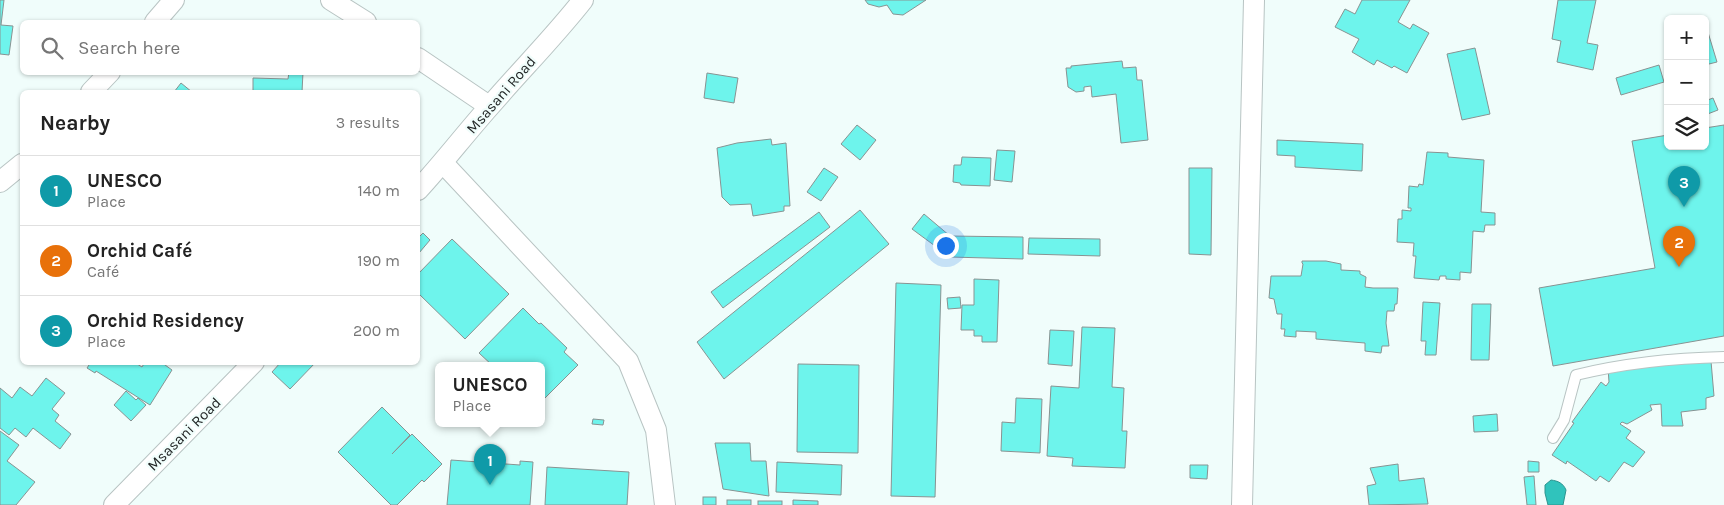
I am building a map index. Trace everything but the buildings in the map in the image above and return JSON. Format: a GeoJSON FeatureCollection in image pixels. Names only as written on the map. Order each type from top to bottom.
{"type":"FeatureCollection","features":[{"type":"Feature","properties":{"kind":"street"},"geometry":{"type":"LineString","coordinates":[[157,20],[174,0]]}},
{"type":"Feature","properties":{"kind":"street"},"geometry":{"type":"LineString","coordinates":[[331,0],[363,20]]}},
{"type":"Feature","properties":{"kind":"street","name":"Msasani Road"},"geometry":{"type":"LineString","coordinates":[[420,188],[443,163],[489,106],[565,24],[584,0]]}},
{"type":"Feature","properties":{"kind":"street"},"geometry":{"type":"LineString","coordinates":[[1242,505],[1248,1]]}},
{"type":"Feature","properties":{"kind":"street"},"geometry":{"type":"LineString","coordinates":[[420,59],[489,106]]}},
{"type":"Feature","properties":{"kind":"street"},"geometry":{"type":"LineString","coordinates":[[93,90],[107,75]]}},
{"type":"Feature","properties":{"kind":"street"},"geometry":{"type":"LineString","coordinates":[[443,163],[628,361],[656,430],[665,505]]}},
{"type":"Feature","properties":{"kind":"street"},"geometry":{"type":"LineString","coordinates":[[0,182],[20,166]]}},
{"type":"Feature","properties":{"kind":"street","name":"Msasani Road"},"geometry":{"type":"LineString","coordinates":[[114,505],[251,365]]}},
{"type":"Feature","properties":{"kind":"lane"},"geometry":{"type":"LineString","coordinates":[[1553,438],[1564,420],[1576,375],[1612,366],[1650,361],[1724,357]]}},
{"type":"Feature","properties":{"kind":"water"},"geometry":{"type":"Polygon","coordinates":[[[1551,480],[1560,483],[1566,490],[1563,505],[1548,505],[1545,485],[1551,480]]]}},
{"type":"Feature","properties":{"kind":"place","name":"Orchid Residency"},"geometry":{"type":"Point","coordinates":[1684,207]}},
{"type":"Feature","properties":{"kind":"place","name":"Orchid Café"},"geometry":{"type":"Point","coordinates":[1679,267]}},
{"type":"Feature","properties":{"kind":"place","name":"UNESCO"},"geometry":{"type":"Point","coordinates":[490,485]}}]}
